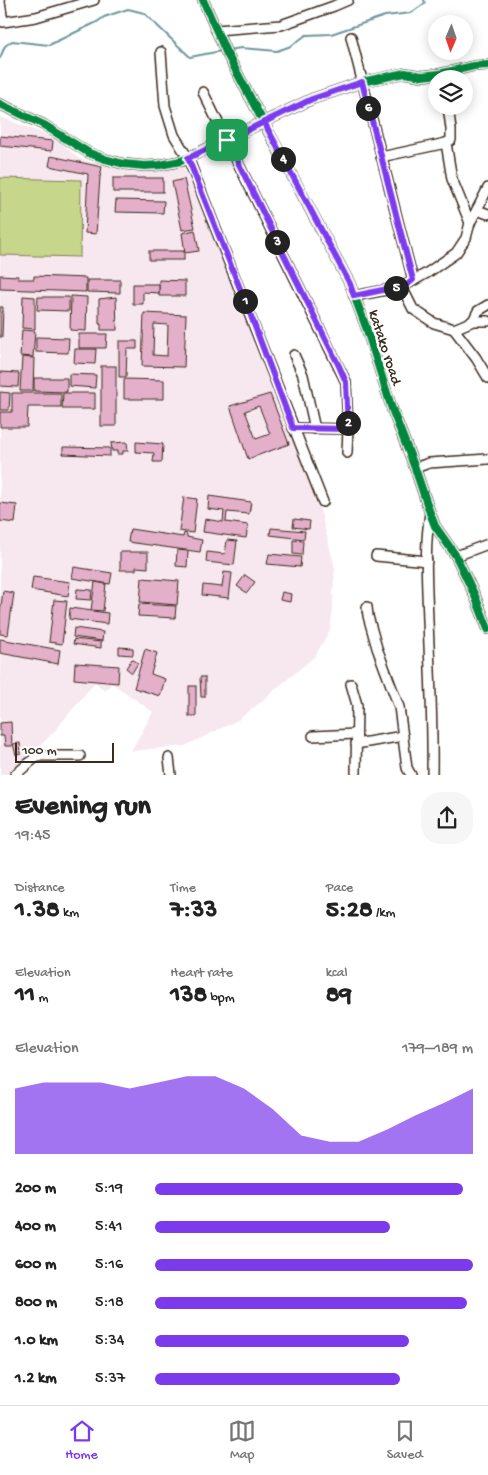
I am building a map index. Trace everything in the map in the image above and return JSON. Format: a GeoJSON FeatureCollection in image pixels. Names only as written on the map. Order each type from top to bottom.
{"type":"FeatureCollection","features":[{"type":"Feature","properties":{"kind":"street"},"geometry":{"type":"LineString","coordinates":[[0,2],[3,22],[36,17],[94,0]]}},
{"type":"Feature","properties":{"kind":"street","name":"katako road"},"geometry":{"type":"LineString","coordinates":[[203,0],[226,52],[350,284],[430,513],[436,526],[456,556],[476,596],[488,629]]}},
{"type":"Feature","properties":{"kind":"street"},"geometry":{"type":"LineString","coordinates":[[216,30],[281,25],[348,0]]}},
{"type":"Feature","properties":{"kind":"street"},"geometry":{"type":"LineString","coordinates":[[351,37],[413,280]]}},
{"type":"Feature","properties":{"kind":"street"},"geometry":{"type":"LineString","coordinates":[[161,52],[165,106],[174,135],[188,158],[323,502]]}},
{"type":"Feature","properties":{"kind":"street"},"geometry":{"type":"LineString","coordinates":[[462,70],[488,64]]}},
{"type":"Feature","properties":{"kind":"street"},"geometry":{"type":"LineString","coordinates":[[0,104],[44,125],[89,153],[114,162],[131,165],[160,165],[188,158],[312,99],[362,82],[406,73],[428,76]]}},
{"type":"Feature","properties":{"kind":"street"},"geometry":{"type":"LineString","coordinates":[[203,92],[343,374],[346,382],[348,453]]}},
{"type":"Feature","properties":{"kind":"street"},"geometry":{"type":"LineString","coordinates":[[381,157],[446,143],[450,140],[449,115]]}},
{"type":"Feature","properties":{"kind":"street"},"geometry":{"type":"LineString","coordinates":[[446,143],[452,179],[470,223]]}},
{"type":"Feature","properties":{"kind":"street"},"geometry":{"type":"LineString","coordinates":[[354,296],[408,284],[456,253],[466,238],[470,223],[488,188]]}},
{"type":"Feature","properties":{"kind":"street"},"geometry":{"type":"LineString","coordinates":[[477,210],[488,214]]}},
{"type":"Feature","properties":{"kind":"street"},"geometry":{"type":"LineString","coordinates":[[402,286],[413,309],[434,323],[454,329],[476,358],[488,378]]}},
{"type":"Feature","properties":{"kind":"street"},"geometry":{"type":"LineString","coordinates":[[474,321],[478,311],[488,305]]}},
{"type":"Feature","properties":{"kind":"street"},"geometry":{"type":"LineString","coordinates":[[454,329],[474,321],[488,321]]}},
{"type":"Feature","properties":{"kind":"street"},"geometry":{"type":"LineString","coordinates":[[294,355],[303,375],[315,429]]}},
{"type":"Feature","properties":{"kind":"street"},"geometry":{"type":"LineString","coordinates":[[293,428],[348,429]]}},
{"type":"Feature","properties":{"kind":"street"},"geometry":{"type":"LineString","coordinates":[[415,468],[428,463],[488,459]]}},
{"type":"Feature","properties":{"kind":"street"},"geometry":{"type":"LineString","coordinates":[[430,513],[427,531],[427,562],[435,775]]}},
{"type":"Feature","properties":{"kind":"street"},"geometry":{"type":"LineString","coordinates":[[456,556],[488,544]]}},
{"type":"Feature","properties":{"kind":"street"},"geometry":{"type":"LineString","coordinates":[[376,556],[427,562]]}},
{"type":"Feature","properties":{"kind":"street"},"geometry":{"type":"LineString","coordinates":[[367,608],[377,648],[399,707],[407,768],[411,775]]}},
{"type":"Feature","properties":{"kind":"street"},"geometry":{"type":"LineString","coordinates":[[352,684],[357,705],[356,773]]}},
{"type":"Feature","properties":{"kind":"street"},"geometry":{"type":"LineString","coordinates":[[313,736],[356,739],[403,736]]}},
{"type":"Feature","properties":{"kind":"street"},"geometry":{"type":"LineString","coordinates":[[15,775],[35,758],[41,756],[80,756]]}},
{"type":"Feature","properties":{"kind":"street"},"geometry":{"type":"LineString","coordinates":[[169,758],[171,775]]}},
{"type":"Feature","properties":{"kind":"shaded area"},"geometry":{"type":"Polygon","coordinates":[[[0,117],[55,138],[78,158],[104,166],[132,172],[157,171],[183,166],[201,206],[285,424],[316,494],[335,568],[330,630],[315,656],[238,720],[185,746],[131,751],[153,712],[112,683],[105,691],[95,682],[53,733],[9,775],[0,775],[0,117]]]}},
{"type":"Feature","properties":{"kind":"green space"},"geometry":{"type":"Polygon","coordinates":[[[0,178],[81,180],[80,257],[0,255],[0,178]]]}},
{"type":"Feature","properties":{"kind":"building"},"geometry":{"type":"Polygon","coordinates":[[[0,136],[53,141],[52,151],[0,146],[0,136]]]}},
{"type":"Feature","properties":{"kind":"building"},"geometry":{"type":"Polygon","coordinates":[[[51,156],[102,167],[96,234],[85,233],[88,174],[49,166],[51,156]]]}},
{"type":"Feature","properties":{"kind":"building"},"geometry":{"type":"Polygon","coordinates":[[[113,178],[163,178],[163,192],[113,192],[113,178]]]}},
{"type":"Feature","properties":{"kind":"building"},"geometry":{"type":"Polygon","coordinates":[[[184,179],[195,228],[182,230],[172,182],[184,179]]]}},
{"type":"Feature","properties":{"kind":"building"},"geometry":{"type":"Polygon","coordinates":[[[116,200],[164,201],[163,213],[115,212],[116,200]]]}},
{"type":"Feature","properties":{"kind":"building"},"geometry":{"type":"Polygon","coordinates":[[[195,230],[199,251],[185,253],[182,233],[195,230]]]}},
{"type":"Feature","properties":{"kind":"building"},"geometry":{"type":"Polygon","coordinates":[[[149,251],[184,251],[184,260],[149,260],[149,251]]]}},
{"type":"Feature","properties":{"kind":"building"},"geometry":{"type":"Polygon","coordinates":[[[0,275],[18,276],[18,279],[34,279],[34,276],[86,278],[86,292],[0,289],[0,275]]]}},
{"type":"Feature","properties":{"kind":"building"},"geometry":{"type":"Polygon","coordinates":[[[87,280],[120,280],[120,293],[87,292],[87,280]]]}},
{"type":"Feature","properties":{"kind":"building"},"geometry":{"type":"Polygon","coordinates":[[[159,280],[185,281],[185,296],[159,296],[159,280]]]}},
{"type":"Feature","properties":{"kind":"building"},"geometry":{"type":"Polygon","coordinates":[[[133,284],[159,284],[159,293],[143,292],[143,304],[133,304],[133,284]]]}},
{"type":"Feature","properties":{"kind":"building"},"geometry":{"type":"Polygon","coordinates":[[[23,296],[35,297],[35,329],[22,328],[23,296]]]}},
{"type":"Feature","properties":{"kind":"building"},"geometry":{"type":"Polygon","coordinates":[[[71,296],[87,297],[86,331],[70,330],[71,296]]]}},
{"type":"Feature","properties":{"kind":"building"},"geometry":{"type":"Polygon","coordinates":[[[38,297],[69,297],[69,311],[37,310],[38,297]]]}},
{"type":"Feature","properties":{"kind":"building"},"geometry":{"type":"Polygon","coordinates":[[[116,297],[117,330],[101,330],[101,324],[99,324],[99,299],[116,297]]]}},
{"type":"Feature","properties":{"kind":"building"},"geometry":{"type":"Polygon","coordinates":[[[0,307],[3,307],[2,337],[0,337],[0,307]]]}},
{"type":"Feature","properties":{"kind":"building"},"geometry":{"type":"Polygon","coordinates":[[[144,313],[186,315],[184,367],[142,366],[144,313]],[[154,324],[153,355],[167,356],[168,325],[154,324]]]}},
{"type":"Feature","properties":{"kind":"building"},"geometry":{"type":"Polygon","coordinates":[[[22,330],[35,331],[33,357],[20,356],[22,330]]]}},
{"type":"Feature","properties":{"kind":"building"},"geometry":{"type":"Polygon","coordinates":[[[79,334],[107,334],[106,348],[79,348],[79,334]]]}},
{"type":"Feature","properties":{"kind":"building"},"geometry":{"type":"Polygon","coordinates":[[[36,337],[69,338],[68,353],[36,352],[36,337]]]}},
{"type":"Feature","properties":{"kind":"building"},"geometry":{"type":"Polygon","coordinates":[[[119,341],[137,341],[137,349],[127,349],[126,377],[119,377],[119,341]]]}},
{"type":"Feature","properties":{"kind":"building"},"geometry":{"type":"Polygon","coordinates":[[[75,349],[96,349],[95,364],[74,363],[75,349]]]}},
{"type":"Feature","properties":{"kind":"building"},"geometry":{"type":"Polygon","coordinates":[[[22,357],[34,358],[33,391],[20,391],[22,357]]]}},
{"type":"Feature","properties":{"kind":"building"},"geometry":{"type":"Polygon","coordinates":[[[101,366],[116,366],[116,426],[101,426],[101,366]]]}},
{"type":"Feature","properties":{"kind":"building"},"geometry":{"type":"Polygon","coordinates":[[[0,372],[19,373],[18,387],[0,386],[0,372]]]}},
{"type":"Feature","properties":{"kind":"building"},"geometry":{"type":"Polygon","coordinates":[[[69,374],[96,375],[95,388],[69,386],[69,374]]]}},
{"type":"Feature","properties":{"kind":"building"},"geometry":{"type":"Polygon","coordinates":[[[34,378],[67,378],[67,392],[34,391],[34,378]]]}},
{"type":"Feature","properties":{"kind":"building"},"geometry":{"type":"Polygon","coordinates":[[[124,379],[164,380],[164,399],[124,399],[124,379]]]}},
{"type":"Feature","properties":{"kind":"building"},"geometry":{"type":"Polygon","coordinates":[[[0,392],[10,393],[9,410],[0,410],[0,392]]]}},
{"type":"Feature","properties":{"kind":"building"},"geometry":{"type":"Polygon","coordinates":[[[12,393],[61,393],[61,407],[28,407],[27,427],[0,427],[0,412],[12,412],[12,393]]]}},
{"type":"Feature","properties":{"kind":"building"},"geometry":{"type":"Polygon","coordinates":[[[63,393],[95,393],[95,409],[62,409],[63,393]]]}},
{"type":"Feature","properties":{"kind":"building"},"geometry":{"type":"Polygon","coordinates":[[[270,394],[289,444],[248,459],[230,406],[270,394]],[[259,406],[245,411],[256,439],[270,434],[259,406]]]}},
{"type":"Feature","properties":{"kind":"building"},"geometry":{"type":"Polygon","coordinates":[[[127,442],[128,451],[123,451],[123,454],[117,454],[117,451],[112,451],[111,443],[127,442]]]}},
{"type":"Feature","properties":{"kind":"building"},"geometry":{"type":"Polygon","coordinates":[[[136,442],[163,444],[162,462],[153,462],[154,453],[136,452],[136,442]]]}},
{"type":"Feature","properties":{"kind":"building"},"geometry":{"type":"Polygon","coordinates":[[[63,447],[110,448],[110,456],[63,454],[63,447]]]}},
{"type":"Feature","properties":{"kind":"building"},"geometry":{"type":"Polygon","coordinates":[[[209,496],[251,502],[249,514],[227,512],[226,522],[248,525],[246,538],[203,532],[205,519],[223,522],[224,511],[208,509],[209,496]]]}},
{"type":"Feature","properties":{"kind":"building"},"geometry":{"type":"Polygon","coordinates":[[[184,497],[197,499],[193,533],[179,531],[184,497]]]}},
{"type":"Feature","properties":{"kind":"building"},"geometry":{"type":"Polygon","coordinates":[[[0,503],[17,505],[15,523],[0,521],[0,503]]]}},
{"type":"Feature","properties":{"kind":"building"},"geometry":{"type":"Polygon","coordinates":[[[294,519],[310,521],[309,529],[293,527],[294,519]]]}},
{"type":"Feature","properties":{"kind":"building"},"geometry":{"type":"Polygon","coordinates":[[[271,528],[305,531],[304,539],[270,535],[271,528]]]}},
{"type":"Feature","properties":{"kind":"building"},"geometry":{"type":"Polygon","coordinates":[[[130,529],[183,537],[184,533],[187,534],[187,537],[202,540],[200,552],[128,542],[130,529]]]}},
{"type":"Feature","properties":{"kind":"building"},"geometry":{"type":"Polygon","coordinates":[[[227,540],[237,541],[234,565],[206,562],[207,552],[225,554],[227,540]]]}},
{"type":"Feature","properties":{"kind":"building"},"geometry":{"type":"Polygon","coordinates":[[[293,540],[303,541],[302,555],[293,554],[293,540]]]}},
{"type":"Feature","properties":{"kind":"building"},"geometry":{"type":"Polygon","coordinates":[[[177,550],[188,551],[187,567],[176,566],[177,550]]]}},
{"type":"Feature","properties":{"kind":"building"},"geometry":{"type":"Polygon","coordinates":[[[120,552],[148,552],[148,568],[136,567],[136,570],[120,570],[120,552]]]}},
{"type":"Feature","properties":{"kind":"building"},"geometry":{"type":"Polygon","coordinates":[[[269,554],[301,557],[300,567],[267,564],[269,554]]]}},
{"type":"Feature","properties":{"kind":"building"},"geometry":{"type":"Polygon","coordinates":[[[74,567],[112,573],[110,584],[72,578],[74,567]]]}},
{"type":"Feature","properties":{"kind":"building"},"geometry":{"type":"Polygon","coordinates":[[[224,572],[232,573],[229,598],[202,595],[203,585],[222,587],[224,572]]]}},
{"type":"Feature","properties":{"kind":"building"},"geometry":{"type":"Polygon","coordinates":[[[245,575],[255,582],[247,593],[237,586],[245,575]]]}},
{"type":"Feature","properties":{"kind":"building"},"geometry":{"type":"Polygon","coordinates":[[[33,577],[70,582],[68,596],[31,590],[33,577]]]}},
{"type":"Feature","properties":{"kind":"building"},"geometry":{"type":"Polygon","coordinates":[[[142,578],[179,581],[177,605],[140,602],[142,578]]]}},
{"type":"Feature","properties":{"kind":"building"},"geometry":{"type":"Polygon","coordinates":[[[95,582],[106,584],[103,611],[91,610],[95,582]]]}},
{"type":"Feature","properties":{"kind":"building"},"geometry":{"type":"Polygon","coordinates":[[[77,589],[92,590],[91,600],[76,599],[77,589]]]}},
{"type":"Feature","properties":{"kind":"building"},"geometry":{"type":"Polygon","coordinates":[[[3,591],[14,593],[8,635],[0,634],[3,591]]]}},
{"type":"Feature","properties":{"kind":"building"},"geometry":{"type":"Polygon","coordinates":[[[282,592],[291,594],[290,602],[280,600],[282,592]]]}},
{"type":"Feature","properties":{"kind":"building"},"geometry":{"type":"Polygon","coordinates":[[[54,600],[67,601],[62,644],[49,642],[54,600]]]}},
{"type":"Feature","properties":{"kind":"building"},"geometry":{"type":"Polygon","coordinates":[[[139,604],[176,606],[175,618],[138,616],[139,604]]]}},
{"type":"Feature","properties":{"kind":"building"},"geometry":{"type":"Polygon","coordinates":[[[70,608],[108,613],[107,624],[69,619],[70,608]]]}},
{"type":"Feature","properties":{"kind":"building"},"geometry":{"type":"Polygon","coordinates":[[[74,628],[103,632],[102,641],[73,637],[74,628]]]}},
{"type":"Feature","properties":{"kind":"building"},"geometry":{"type":"Polygon","coordinates":[[[0,639],[60,650],[58,664],[0,653],[0,639]]]}},
{"type":"Feature","properties":{"kind":"building"},"geometry":{"type":"Polygon","coordinates":[[[74,639],[101,642],[101,648],[73,644],[74,639]]]}},
{"type":"Feature","properties":{"kind":"building"},"geometry":{"type":"Polygon","coordinates":[[[119,647],[133,648],[133,655],[119,654],[119,647]]]}},
{"type":"Feature","properties":{"kind":"building"},"geometry":{"type":"Polygon","coordinates":[[[145,649],[157,653],[151,674],[165,679],[160,696],[134,688],[145,649]]]}},
{"type":"Feature","properties":{"kind":"building"},"geometry":{"type":"Polygon","coordinates":[[[132,659],[138,663],[132,673],[126,668],[132,659]]]}},
{"type":"Feature","properties":{"kind":"building"},"geometry":{"type":"Polygon","coordinates":[[[75,663],[119,666],[118,683],[74,679],[75,663]]]}},
{"type":"Feature","properties":{"kind":"building"},"geometry":{"type":"Polygon","coordinates":[[[200,677],[205,677],[205,697],[201,697],[200,677]]]}},
{"type":"Feature","properties":{"kind":"building"},"geometry":{"type":"Polygon","coordinates":[[[189,686],[196,686],[196,716],[189,716],[189,686]]]}},
{"type":"Feature","properties":{"kind":"building"},"geometry":{"type":"Polygon","coordinates":[[[11,722],[12,746],[5,746],[4,736],[0,736],[0,723],[11,722]]]}},
{"type":"Feature","properties":{"kind":"building"},"geometry":{"type":"Polygon","coordinates":[[[20,743],[21,754],[16,755],[13,744],[20,743]]]}},
{"type":"Feature","properties":{"kind":"waterway"},"geometry":{"type":"LineString","coordinates":[[228,50],[241,48],[277,51],[291,46],[306,35],[331,34],[385,16],[411,13],[425,3],[424,0]]}},
{"type":"Feature","properties":{"kind":"waterway"},"geometry":{"type":"LineString","coordinates":[[0,58],[5,46],[12,41],[49,45],[104,17],[128,9],[144,13],[190,57],[221,51]]}},
{"type":"Feature","properties":{"kind":"cycle path"},"geometry":{"type":"LineString","coordinates":[[203,0],[226,52],[350,284],[392,409],[435,526],[456,556],[488,629]]}},
{"type":"Feature","properties":{"kind":"cycle path"},"geometry":{"type":"LineString","coordinates":[[0,104],[44,125],[89,153],[124,164],[160,165],[181,161],[312,99],[362,82],[405,73],[422,76],[488,65]]}},
{"type":"Feature","properties":{"kind":"route"},"geometry":{"type":"LineString","coordinates":[[227,140],[188,158],[293,428],[348,429],[346,382],[227,140],[264,122],[350,284],[354,296],[408,284],[413,280],[362,82],[312,99],[264,122],[227,140]]}}]}
